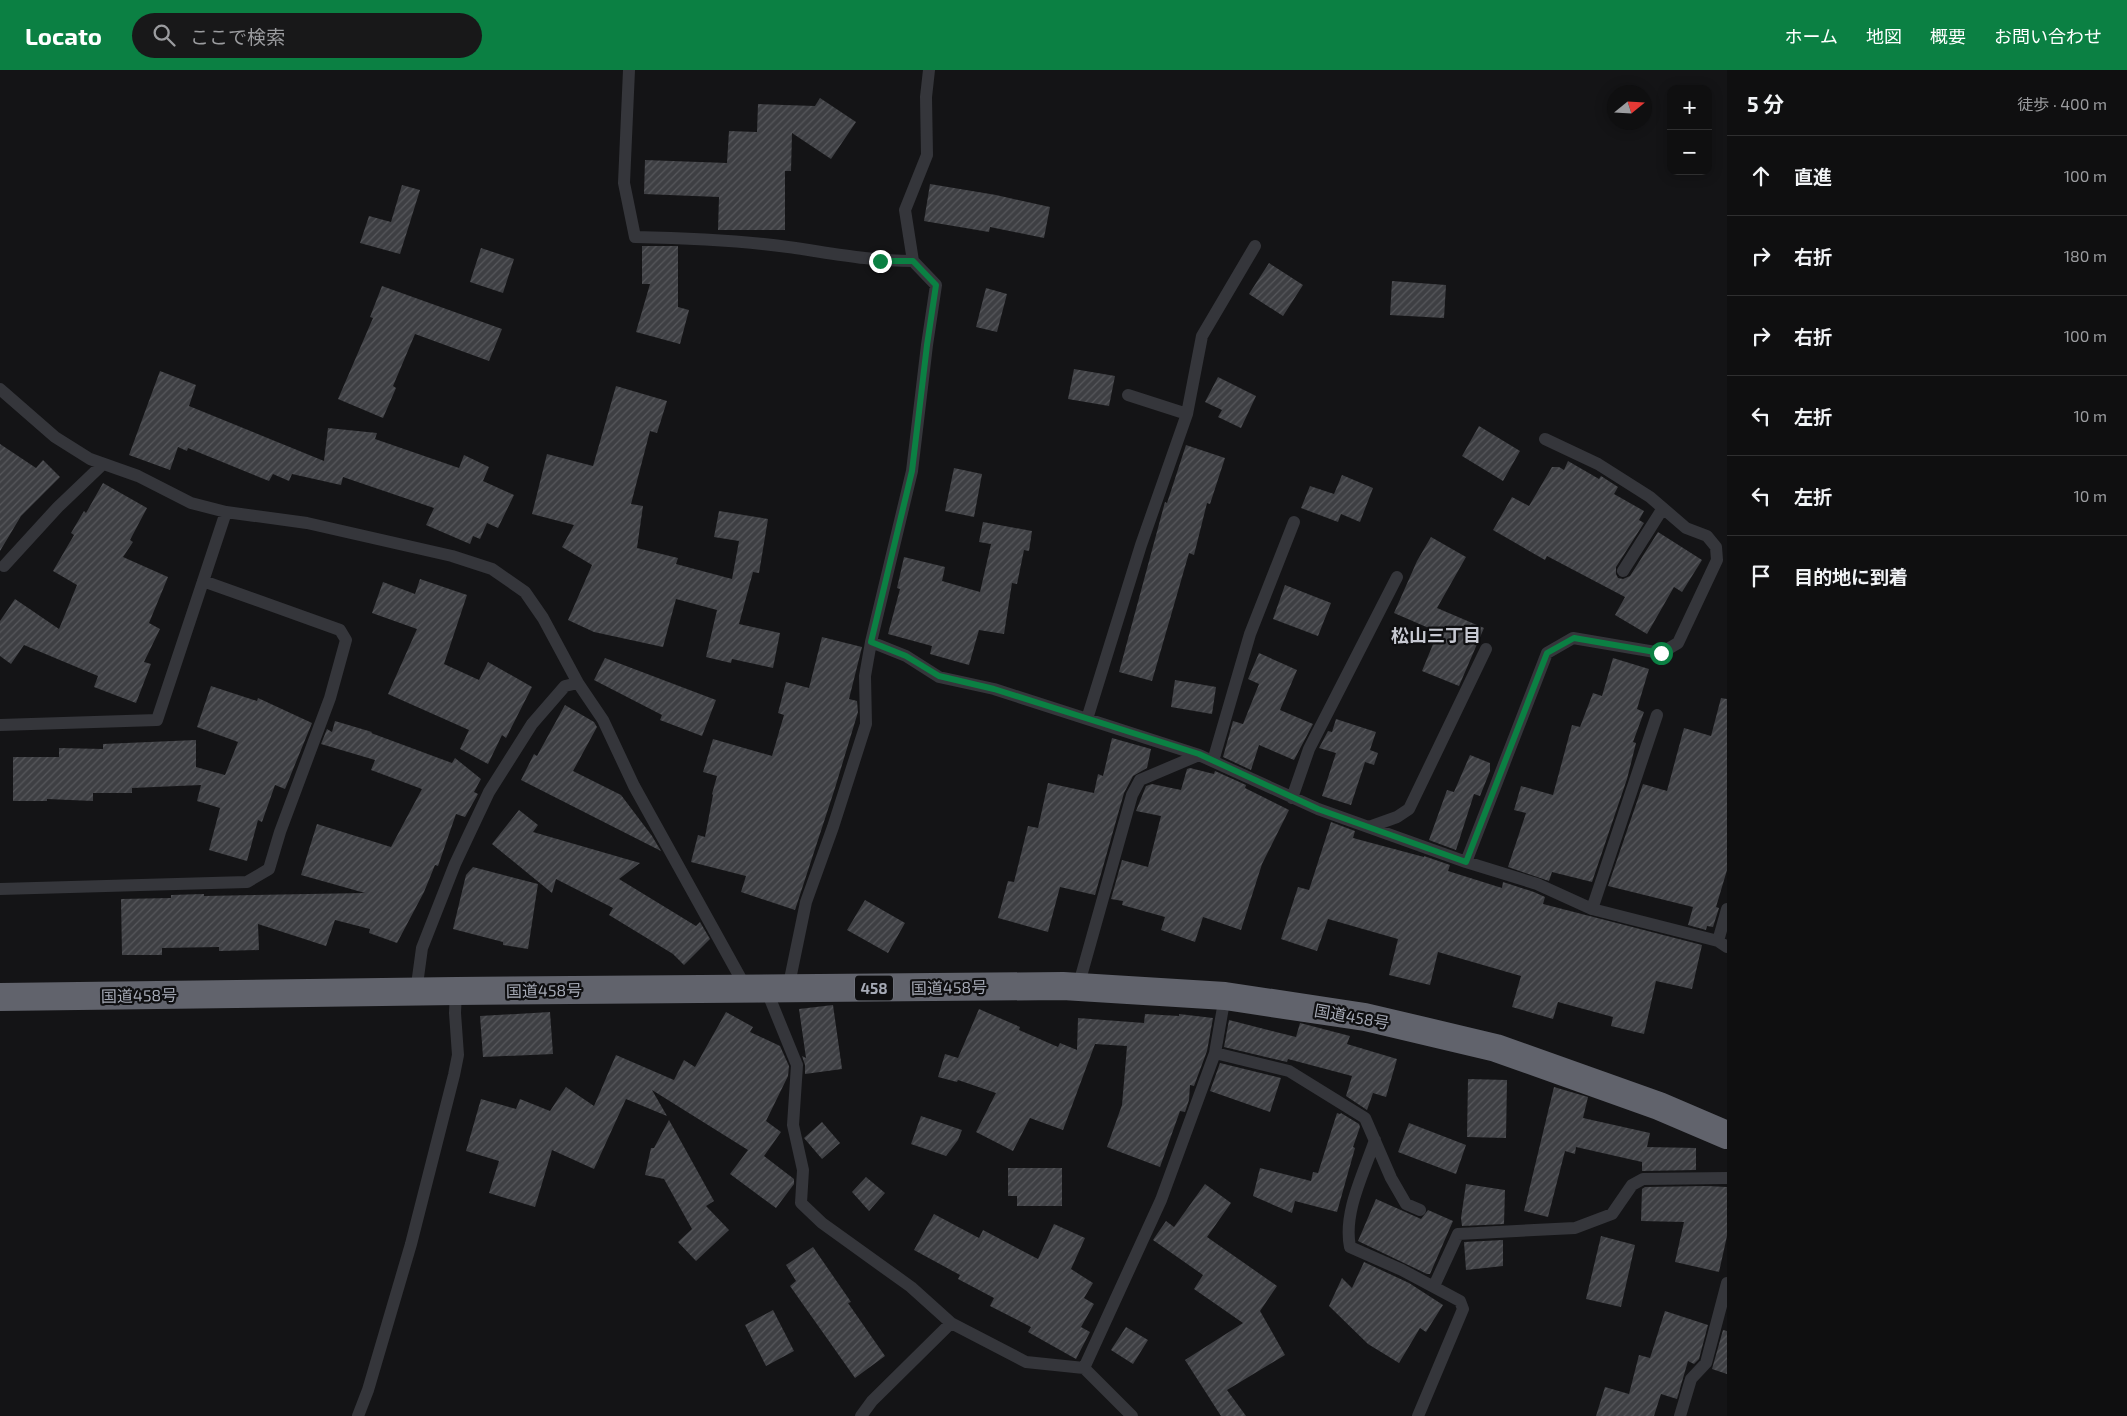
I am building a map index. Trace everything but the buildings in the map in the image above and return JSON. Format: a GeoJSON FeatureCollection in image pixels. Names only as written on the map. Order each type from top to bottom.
{"type":"FeatureCollection","features":[{"type":"Feature","properties":{"kind":"highway","name":"国道458号"},"geometry":{"type":"LineString","coordinates":[[0,997],[456,991],[1078,987],[1225,996],[1365,1017],[1496,1048],[1659,1106],[1727,1135]]}},
{"type":"Feature","properties":{"kind":"lane"},"geometry":{"type":"LineString","coordinates":[[629,70],[624,183],[635,237],[704,238],[788,247],[880,261],[913,261]]}},
{"type":"Feature","properties":{"kind":"lane"},"geometry":{"type":"LineString","coordinates":[[767,989],[806,902],[866,724],[865,676],[871,642],[912,471],[936,285],[913,261],[905,210],[927,155],[926,97],[929,70]]}},
{"type":"Feature","properties":{"kind":"lane"},"geometry":{"type":"LineString","coordinates":[[1087,719],[1141,544],[1187,414],[1202,336],[1255,246]]}},
{"type":"Feature","properties":{"kind":"lane"},"geometry":{"type":"LineString","coordinates":[[1,393],[55,437],[90,459],[138,476],[191,503],[226,512],[307,523],[452,556],[492,569],[525,592],[543,618],[578,683],[603,720],[634,786],[767,989],[797,1065],[793,1124],[802,1170],[800,1203],[822,1223],[911,1287],[951,1323],[1026,1362],[1084,1368],[1132,1416]]}},
{"type":"Feature","properties":{"kind":"lane"},"geometry":{"type":"LineString","coordinates":[[1128,395],[1187,414]]}},
{"type":"Feature","properties":{"kind":"lane"},"geometry":{"type":"LineString","coordinates":[[1466,862],[1547,653],[1574,638],[1661,653],[1678,643],[1717,560],[1716,547],[1707,536],[1686,528],[1650,497],[1598,464],[1545,439]]}},
{"type":"Feature","properties":{"kind":"lane"},"geometry":{"type":"LineString","coordinates":[[4,566],[58,507],[103,464]]}},
{"type":"Feature","properties":{"kind":"lane"},"geometry":{"type":"LineString","coordinates":[[1623,571],[1663,508]]}},
{"type":"Feature","properties":{"kind":"lane"},"geometry":{"type":"LineString","coordinates":[[0,725],[157,720],[226,512]]}},
{"type":"Feature","properties":{"kind":"lane"},"geometry":{"type":"LineString","coordinates":[[1212,761],[1250,634],[1294,522]]}},
{"type":"Feature","properties":{"kind":"lane"},"geometry":{"type":"LineString","coordinates":[[1292,798],[1309,749],[1397,577]]}},
{"type":"Feature","properties":{"kind":"lane"},"geometry":{"type":"LineString","coordinates":[[0,889],[247,882],[269,870],[280,832],[330,698],[346,640],[340,630],[203,581]]}},
{"type":"Feature","properties":{"kind":"lane"},"geometry":{"type":"LineString","coordinates":[[871,642],[906,656],[939,676],[994,689],[1199,754],[1292,798],[1466,862],[1537,884],[1592,909],[1722,944],[1727,909]]}},
{"type":"Feature","properties":{"kind":"lane"},"geometry":{"type":"LineString","coordinates":[[1369,827],[1397,817],[1409,809],[1486,649]]}},
{"type":"Feature","properties":{"kind":"lane"},"geometry":{"type":"LineString","coordinates":[[416,992],[422,948],[455,864],[489,792],[532,724],[565,686],[578,683]]}},
{"type":"Feature","properties":{"kind":"lane"},"geometry":{"type":"LineString","coordinates":[[1592,909],[1657,715]]}},
{"type":"Feature","properties":{"kind":"lane"},"geometry":{"type":"LineString","coordinates":[[1078,987],[1132,795],[1140,780],[1199,754]]}},
{"type":"Feature","properties":{"kind":"lane"},"geometry":{"type":"LineString","coordinates":[[358,1416],[368,1390],[411,1244],[458,1055],[455,1013],[456,991]]}},
{"type":"Feature","properties":{"kind":"lane"},"geometry":{"type":"LineString","coordinates":[[1084,1368],[1161,1200],[1215,1054],[1225,996]]}},
{"type":"Feature","properties":{"kind":"lane"},"geometry":{"type":"LineString","coordinates":[[1215,1054],[1289,1071],[1366,1118],[1392,1178],[1406,1204],[1420,1210]]}},
{"type":"Feature","properties":{"kind":"lane"},"geometry":{"type":"LineString","coordinates":[[1375,1140],[1350,1213],[1348,1234],[1350,1247],[1434,1286],[1460,1301],[1463,1309],[1418,1416]]}},
{"type":"Feature","properties":{"kind":"lane"},"geometry":{"type":"LineString","coordinates":[[1434,1286],[1458,1234],[1574,1228],[1612,1214],[1632,1185],[1643,1179],[1727,1178]]}},
{"type":"Feature","properties":{"kind":"lane"},"geometry":{"type":"LineString","coordinates":[[1680,1416],[1691,1379],[1706,1363],[1727,1283]]}},
{"type":"Feature","properties":{"kind":"lane"},"geometry":{"type":"LineString","coordinates":[[861,1416],[872,1401],[951,1323]]}},
{"type":"Feature","properties":{"kind":"district","name":"松山三丁目"},"geometry":{"type":"Point","coordinates":[1436,635]}},
{"type":"Feature","properties":{"kind":"route"},"geometry":{"type":"LineString","coordinates":[[880,261],[913,261],[936,285],[912,471],[871,642],[906,656],[939,676],[994,689],[1199,754],[1318,809],[1466,862],[1547,653],[1574,638],[1661,653]]}}]}
